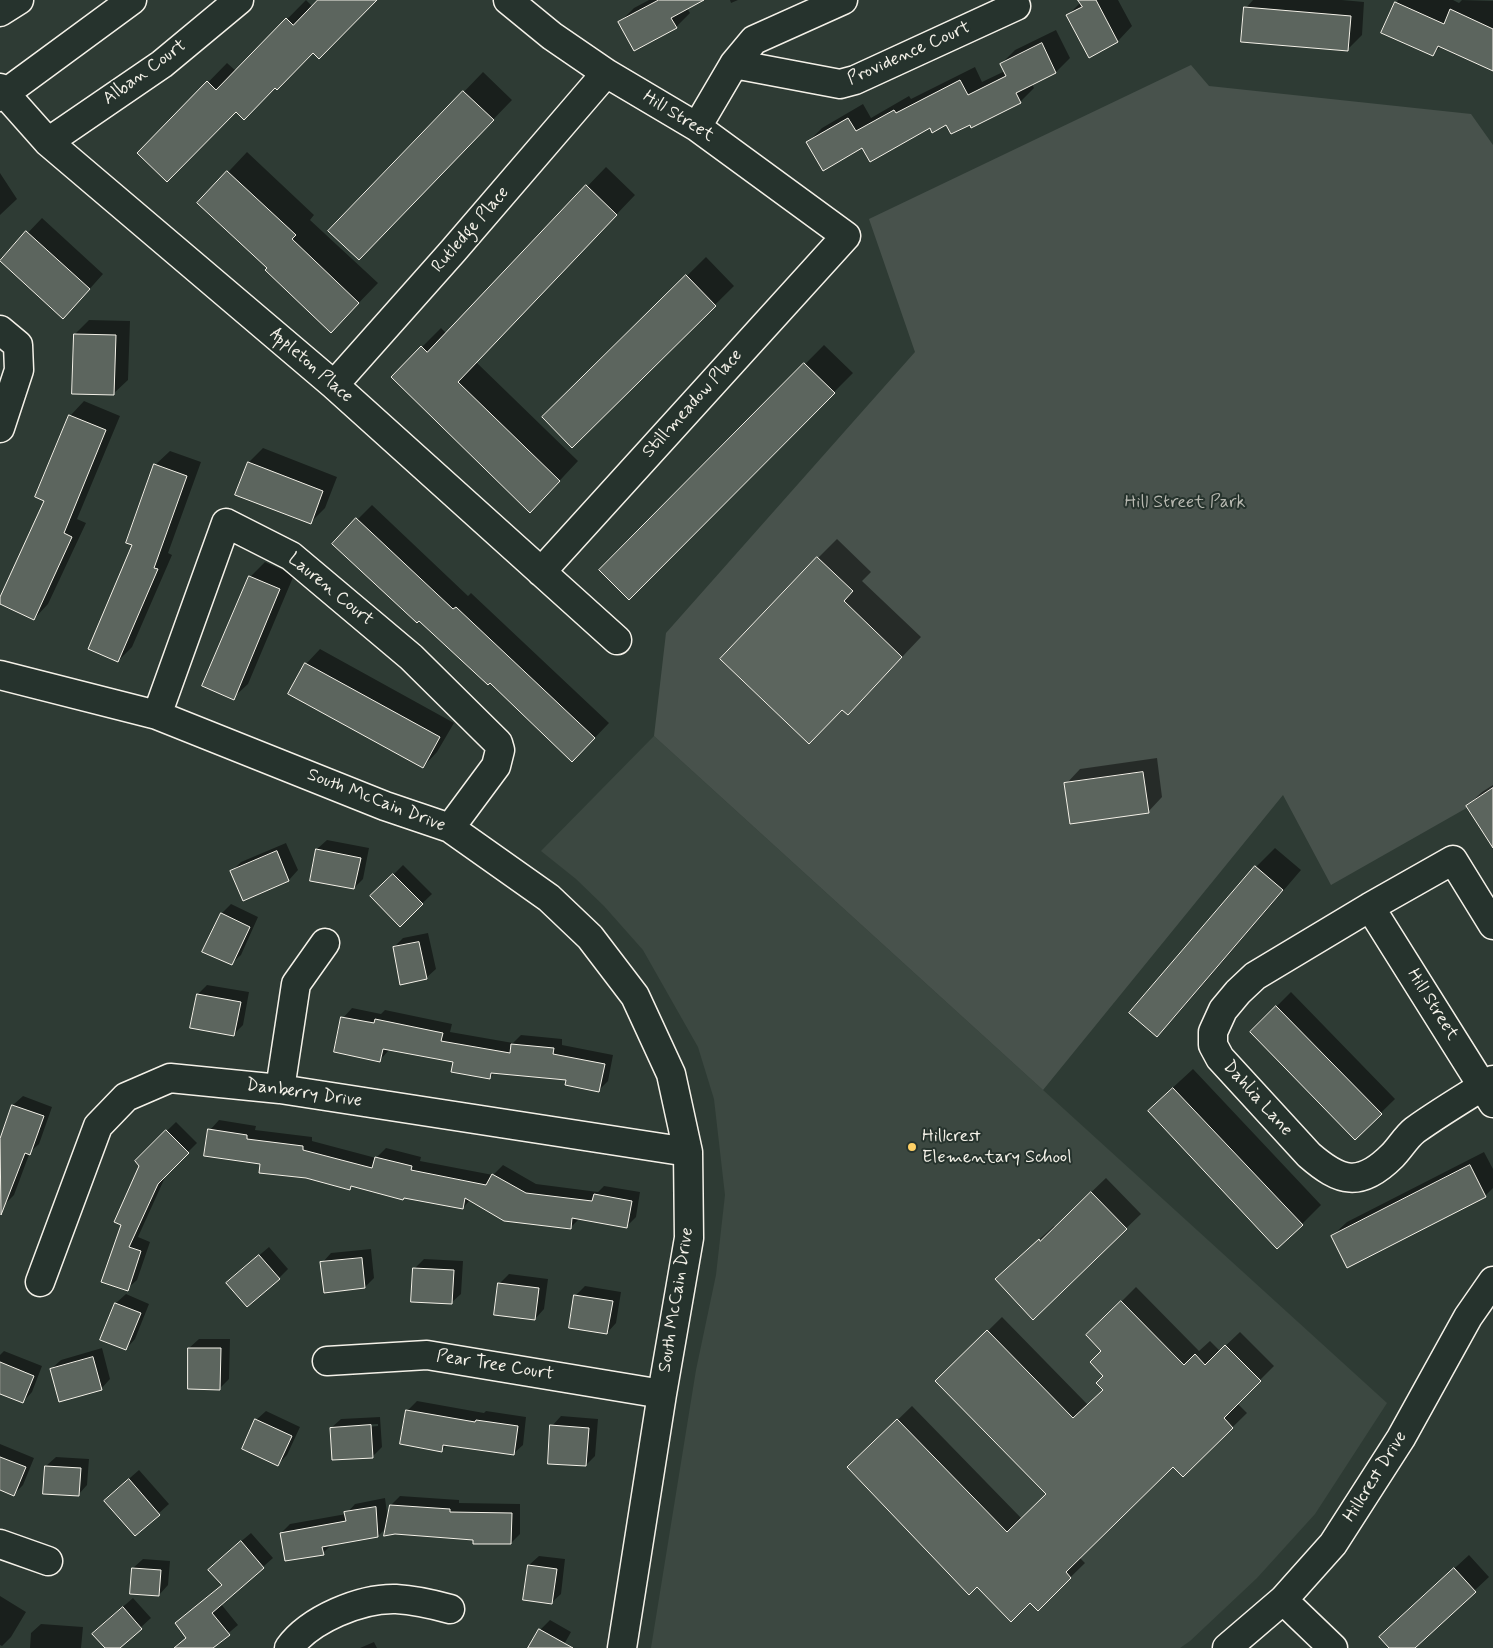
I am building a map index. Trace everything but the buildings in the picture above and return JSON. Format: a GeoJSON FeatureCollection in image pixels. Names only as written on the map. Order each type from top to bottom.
{"type":"FeatureCollection","features":[{"type":"Feature","properties":{"kind":"street"},"geometry":{"type":"LineString","coordinates":[[0,12],[19,0]]}},
{"type":"Feature","properties":{"kind":"street"},"geometry":{"type":"LineString","coordinates":[[1,93],[132,0]]}},
{"type":"Feature","properties":{"kind":"street","name":"Alban Court"},"geometry":{"type":"LineString","coordinates":[[48,142],[162,64],[239,0]]}},
{"type":"Feature","properties":{"kind":"street","name":"Hill Street"},"geometry":{"type":"LineString","coordinates":[[508,0],[552,36],[606,73],[697,127],[846,236]]}},
{"type":"Feature","properties":{"kind":"street"},"geometry":{"type":"LineString","coordinates":[[697,127],[734,64],[754,40],[843,0]]}},
{"type":"Feature","properties":{"kind":"street","name":"Providence Court"},"geometry":{"type":"LineString","coordinates":[[734,64],[840,84],[854,80],[1016,6],[1012,0]]}},
{"type":"Feature","properties":{"kind":"street","name":"Rutledge Place"},"geometry":{"type":"LineString","coordinates":[[334,385],[453,252],[606,73]]}},
{"type":"Feature","properties":{"kind":"street","name":"Appleton Place"},"geometry":{"type":"LineString","coordinates":[[1,93],[48,142],[334,385],[617,640]]}},
{"type":"Feature","properties":{"kind":"street","name":"Stillmeadow Place"},"geometry":{"type":"LineString","coordinates":[[541,572],[846,236]]}},
{"type":"Feature","properties":{"kind":"street"},"geometry":{"type":"LineString","coordinates":[[0,330],[18,344],[19,370],[0,428]]}},
{"type":"Feature","properties":{"kind":"street","name":"Lauren Court"},"geometry":{"type":"LineString","coordinates":[[157,715],[226,523],[291,556],[411,657],[498,743],[500,750],[496,766],[450,828]]}},
{"type":"Feature","properties":{"kind":"street","name":"South McCain Drive"},"geometry":{"type":"LineString","coordinates":[[0,675],[157,715],[386,806],[450,828],[549,898],[590,937],[634,996],[672,1074],[688,1152],[689,1238],[622,1648]]}},
{"type":"Feature","properties":{"kind":"street","name":"Dahlia Lane"},"geometry":{"type":"LineString","coordinates":[[1490,1090],[1413,1132],[1377,1170],[1361,1177],[1342,1178],[1323,1168],[1309,1155],[1220,1058],[1213,1045],[1213,1032],[1223,1010],[1254,976],[1370,906],[1453,860],[1493,925]]}},
{"type":"Feature","properties":{"kind":"street","name":"Hill Street"},"geometry":{"type":"LineString","coordinates":[[1370,906],[1490,1090]]}},
{"type":"Feature","properties":{"kind":"street"},"geometry":{"type":"LineString","coordinates":[[280,1089],[296,984],[325,943]]}},
{"type":"Feature","properties":{"kind":"street","name":"Danberry Drive"},"geometry":{"type":"LineString","coordinates":[[40,1282],[98,1126],[126,1097],[170,1078],[280,1089],[688,1152]]}},
{"type":"Feature","properties":{"kind":"street","name":"Hillcrest Drive"},"geometry":{"type":"LineString","coordinates":[[1228,1648],[1283,1600],[1334,1544],[1401,1438],[1468,1317],[1493,1281]]}},
{"type":"Feature","properties":{"kind":"street","name":"Pear Tree Court"},"geometry":{"type":"LineString","coordinates":[[326,1361],[428,1355],[662,1394]]}},
{"type":"Feature","properties":{"kind":"street"},"geometry":{"type":"LineString","coordinates":[[0,1544],[48,1561]]}},
{"type":"Feature","properties":{"kind":"street"},"geometry":{"type":"LineString","coordinates":[[289,1648],[310,1627],[335,1614],[368,1603],[395,1599],[423,1602],[450,1609]]}},
{"type":"Feature","properties":{"kind":"street"},"geometry":{"type":"LineString","coordinates":[[1283,1600],[1333,1648]]}},
{"type":"Feature","properties":{"kind":"shaded area","name":"Hillcrest Elementary School"},"geometry":{"type":"Polygon","coordinates":[[[654,736],[1387,1403],[1315,1514],[1257,1578],[1190,1641],[1180,1648],[651,1648],[696,1370],[716,1275],[725,1195],[714,1099],[698,1047],[643,950],[604,906],[576,879],[541,851],[654,736]]]}},
{"type":"Feature","properties":{"kind":"green space","name":"Hill Street Park"},"geometry":{"type":"Polygon","coordinates":[[[1191,65],[1209,86],[1471,114],[1493,145],[1493,793],[1331,885],[1283,795],[1043,1090],[654,736],[666,633],[915,352],[869,219],[1191,65]]]}},
{"type":"Feature","properties":{"kind":"place","name":"Hillcrest Elementary School"},"geometry":{"type":"Point","coordinates":[912,1147]}}]}
